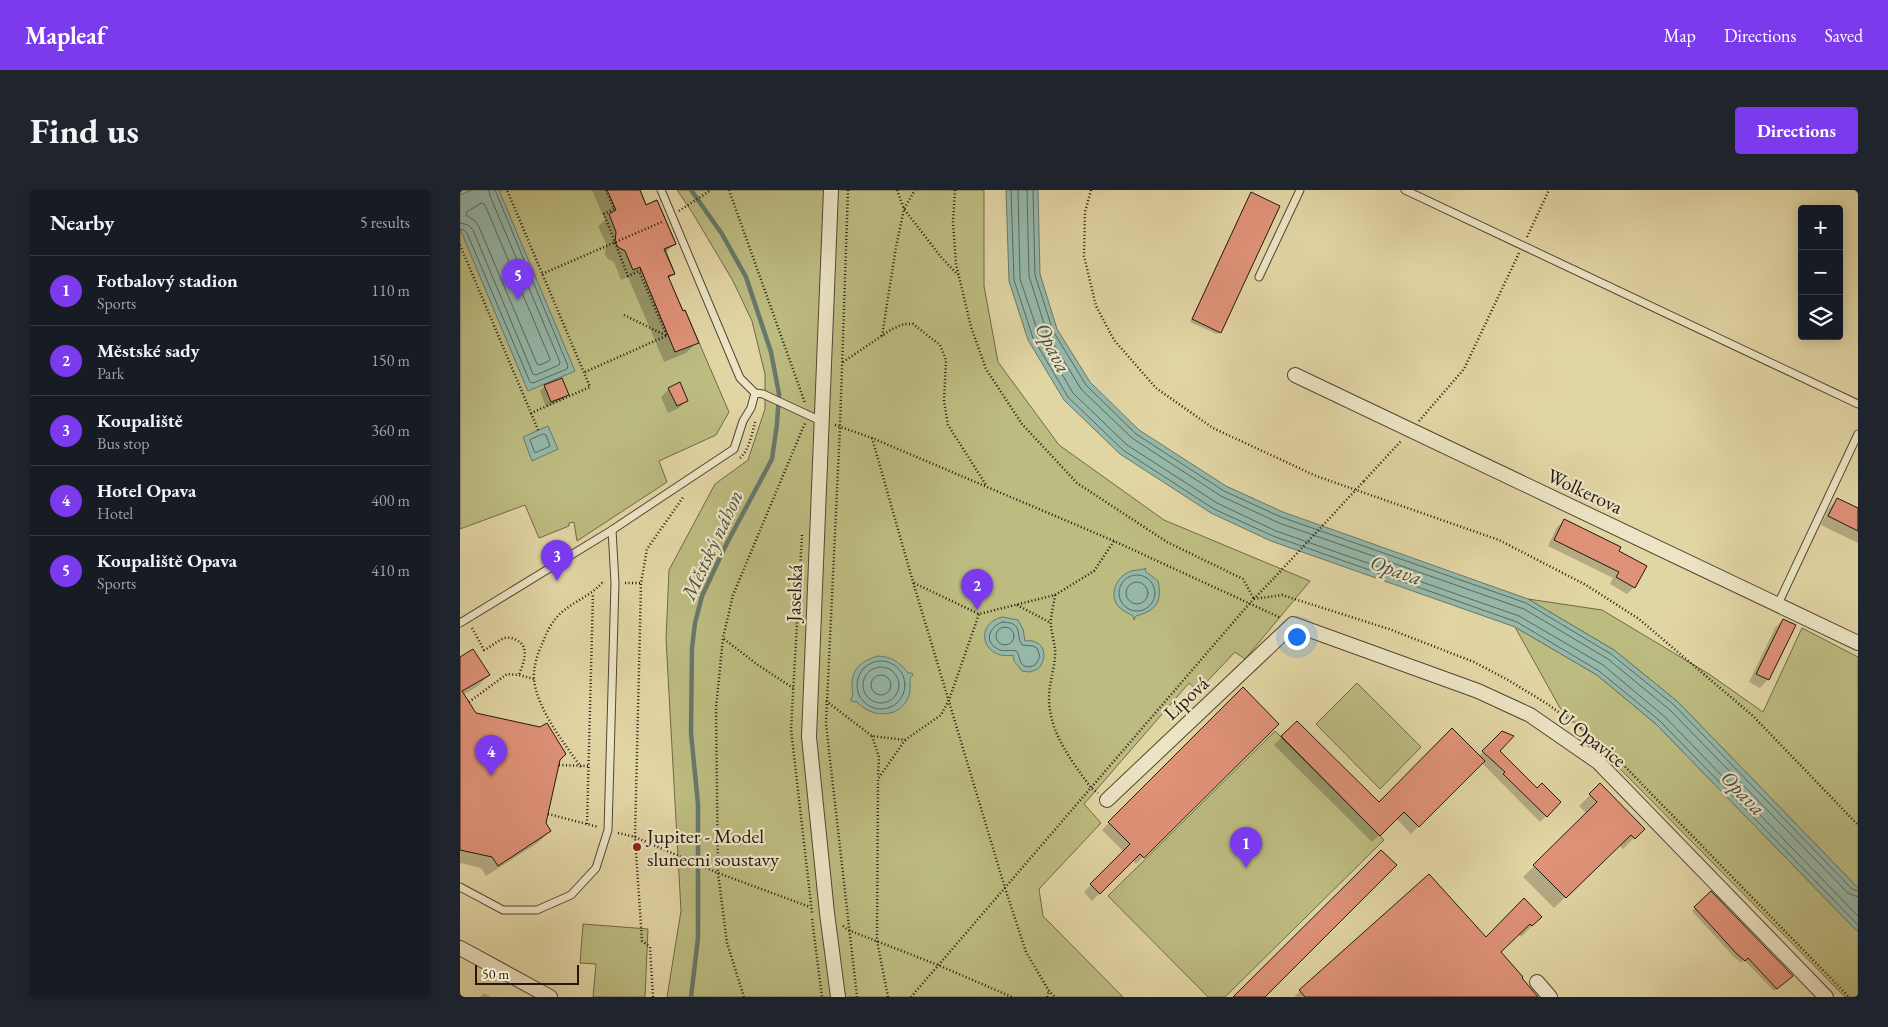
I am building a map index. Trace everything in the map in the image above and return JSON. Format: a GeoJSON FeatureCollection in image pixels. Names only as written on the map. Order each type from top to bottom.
{"type":"FeatureCollection","features":[{"type":"Feature","properties":{"kind":"street","name":"Jaselská"},"geometry":{"type":"LineString","coordinates":[[831,190],[815,418],[809,737],[827,913],[838,997]]}},
{"type":"Feature","properties":{"kind":"street","name":"Wolkerova"},"geometry":{"type":"LineString","coordinates":[[1295,375],[1858,643]]}},
{"type":"Feature","properties":{"kind":"street","name":"Lípová"},"geometry":{"type":"LineString","coordinates":[[1107,800],[1293,624]]}},
{"type":"Feature","properties":{"kind":"street","name":"U Opavice"},"geometry":{"type":"LineString","coordinates":[[1293,624],[1487,695],[1530,716],[1598,762],[1826,997]]}},
{"type":"Feature","properties":{"kind":"street"},"geometry":{"type":"LineString","coordinates":[[460,948],[550,997]]}},
{"type":"Feature","properties":{"kind":"street"},"geometry":{"type":"LineString","coordinates":[[1537,982],[1550,997]]}},
{"type":"Feature","properties":{"kind":"lane"},"geometry":{"type":"LineString","coordinates":[[661,190],[740,378],[755,393],[815,418]]}},
{"type":"Feature","properties":{"kind":"lane"},"geometry":{"type":"LineString","coordinates":[[1259,277],[1300,190]]}},
{"type":"Feature","properties":{"kind":"lane"},"geometry":{"type":"LineString","coordinates":[[1405,190],[1858,404]]}},
{"type":"Feature","properties":{"kind":"lane"},"geometry":{"type":"LineString","coordinates":[[460,623],[612,530],[734,449],[743,421],[751,408],[755,393]]}},
{"type":"Feature","properties":{"kind":"lane"},"geometry":{"type":"LineString","coordinates":[[1778,604],[1858,434]]}},
{"type":"Feature","properties":{"kind":"lane"},"geometry":{"type":"LineString","coordinates":[[460,887],[503,910],[537,910],[571,895],[596,868],[608,830],[615,583],[612,530]]}},
{"type":"Feature","properties":{"kind":"path"},"geometry":{"type":"LineString","coordinates":[[507,190],[590,387],[531,413]]}},
{"type":"Feature","properties":{"kind":"path"},"geometry":{"type":"LineString","coordinates":[[606,190],[614,209],[604,214],[628,276],[640,270],[667,336]]}},
{"type":"Feature","properties":{"kind":"path"},"geometry":{"type":"LineString","coordinates":[[542,274],[673,217],[686,205],[711,190]]}},
{"type":"Feature","properties":{"kind":"path"},"geometry":{"type":"LineString","coordinates":[[729,190],[815,418],[733,595],[723,638],[716,708],[718,874],[727,943],[744,997]]}},
{"type":"Feature","properties":{"kind":"path"},"geometry":{"type":"LineString","coordinates":[[848,190],[840,427],[826,724],[857,997]]}},
{"type":"Feature","properties":{"kind":"path"},"geometry":{"type":"LineString","coordinates":[[897,190],[904,209],[941,257],[959,276]]}},
{"type":"Feature","properties":{"kind":"path"},"geometry":{"type":"LineString","coordinates":[[882,337],[904,209],[915,190]]}},
{"type":"Feature","properties":{"kind":"path"},"geometry":{"type":"LineString","coordinates":[[955,190],[953,222],[956,264],[971,327],[986,368],[1022,424],[1077,483],[1167,542],[1244,579],[1254,599]]}},
{"type":"Feature","properties":{"kind":"path"},"geometry":{"type":"LineString","coordinates":[[1091,190],[1085,212],[1084,256],[1096,306],[1114,340],[1156,388],[1213,428],[1316,476],[1500,540],[1586,585],[1639,619],[1753,716],[1858,825]]}},
{"type":"Feature","properties":{"kind":"path"},"geometry":{"type":"LineString","coordinates":[[910,997],[1249,604],[1364,481],[1464,369],[1549,190]]}},
{"type":"Feature","properties":{"kind":"path"},"geometry":{"type":"LineString","coordinates":[[460,245],[538,430]]}},
{"type":"Feature","properties":{"kind":"path"},"geometry":{"type":"LineString","coordinates":[[624,316],[667,336]]}},
{"type":"Feature","properties":{"kind":"path"},"geometry":{"type":"LineString","coordinates":[[842,362],[892,329],[904,324],[914,324],[940,345],[946,360],[944,401],[948,426],[986,486]]}},
{"type":"Feature","properties":{"kind":"path"},"geometry":{"type":"LineString","coordinates":[[585,372],[667,336]]}},
{"type":"Feature","properties":{"kind":"path"},"geometry":{"type":"LineString","coordinates":[[815,418],[872,438],[1114,541],[1293,624]]}},
{"type":"Feature","properties":{"kind":"path"},"geometry":{"type":"LineString","coordinates":[[735,461],[743,456],[755,422]]}},
{"type":"Feature","properties":{"kind":"path"},"geometry":{"type":"LineString","coordinates":[[872,438],[1005,888],[1026,952],[1049,991],[1055,997]]}},
{"type":"Feature","properties":{"kind":"path"},"geometry":{"type":"LineString","coordinates":[[653,997],[650,947],[642,941],[634,837],[642,583],[647,549],[683,497],[690,492]]}},
{"type":"Feature","properties":{"kind":"path"},"geometry":{"type":"LineString","coordinates":[[913,582],[979,614],[1055,595],[1094,571],[1114,541]]}},
{"type":"Feature","properties":{"kind":"path"},"geometry":{"type":"LineString","coordinates":[[581,767],[559,737],[540,702],[534,679],[538,653],[548,630],[562,612],[593,593],[602,583],[642,583]]}},
{"type":"Feature","properties":{"kind":"path"},"geometry":{"type":"LineString","coordinates":[[587,824],[593,593]]}},
{"type":"Feature","properties":{"kind":"path"},"geometry":{"type":"LineString","coordinates":[[1055,595],[1051,623],[1055,656],[1049,700],[1055,730],[1061,744],[1091,788],[1107,800]]}},
{"type":"Feature","properties":{"kind":"path"},"geometry":{"type":"LineString","coordinates":[[1254,599],[1282,595],[1389,628],[1474,662],[1508,680],[1546,704],[1604,745],[1616,756],[1849,997]]}},
{"type":"Feature","properties":{"kind":"path"},"geometry":{"type":"LineString","coordinates":[[1016,605],[1051,623]]}},
{"type":"Feature","properties":{"kind":"path"},"geometry":{"type":"LineString","coordinates":[[878,779],[905,740],[941,715],[949,700],[979,614]]}},
{"type":"Feature","properties":{"kind":"path"},"geometry":{"type":"LineString","coordinates":[[467,619],[484,650],[505,638],[520,641],[524,649],[525,658],[519,675]]}},
{"type":"Feature","properties":{"kind":"path"},"geometry":{"type":"LineString","coordinates":[[723,638],[758,665],[794,688],[827,701],[872,736],[905,740]]}},
{"type":"Feature","properties":{"kind":"path"},"geometry":{"type":"LineString","coordinates":[[469,702],[507,674],[534,679]]}},
{"type":"Feature","properties":{"kind":"path"},"geometry":{"type":"LineString","coordinates":[[872,736],[879,757],[877,941],[888,997]]}},
{"type":"Feature","properties":{"kind":"path"},"geometry":{"type":"LineString","coordinates":[[559,765],[588,766]]}},
{"type":"Feature","properties":{"kind":"path"},"geometry":{"type":"LineString","coordinates":[[548,814],[634,837],[718,874],[827,913],[848,930],[938,965],[1012,997]]}},
{"type":"Feature","properties":{"kind":"path"},"geometry":{"type":"LineString","coordinates":[[1047,997],[1049,991]]}},
{"type":"Feature","properties":{"kind":"shaded area"},"geometry":{"type":"Polygon","coordinates":[[[460,190],[640,190],[646,205],[657,200],[676,244],[665,249],[675,274],[668,277],[683,311],[685,310],[729,412],[716,435],[659,461],[667,482],[577,541],[574,522],[569,523],[569,526],[539,538],[525,505],[460,529],[460,190]]]}},
{"type":"Feature","properties":{"kind":"shaded area"},"geometry":{"type":"Polygon","coordinates":[[[677,190],[984,190],[984,286],[998,362],[1059,445],[1164,520],[1310,581],[1245,659],[1235,652],[1198,691],[1189,683],[1084,804],[1101,823],[1039,889],[1043,916],[1123,997],[667,997],[681,911],[666,639],[669,570],[715,484],[748,460],[765,409],[765,374],[752,321],[733,281],[677,190]]]}},
{"type":"Feature","properties":{"kind":"shaded area"},"geometry":{"type":"Polygon","coordinates":[[[1528,599],[1602,610],[1709,674],[1763,712],[1802,628],[1858,657],[1858,888],[1678,702],[1614,650],[1528,599]]]}},
{"type":"Feature","properties":{"kind":"shaded area"},"geometry":{"type":"Polygon","coordinates":[[[1515,627],[1597,675],[1656,724],[1858,932],[1858,997],[1845,997],[1560,708],[1515,627]]]}},
{"type":"Feature","properties":{"kind":"shaded area"},"geometry":{"type":"Polygon","coordinates":[[[1357,683],[1421,747],[1380,789],[1316,724],[1357,683]]]}},
{"type":"Feature","properties":{"kind":"shaded area"},"geometry":{"type":"Polygon","coordinates":[[[1275,731],[1384,840],[1225,997],[1208,997],[1108,896],[1275,731]]]}},
{"type":"Feature","properties":{"kind":"shaded area"},"geometry":{"type":"Polygon","coordinates":[[[583,924],[648,929],[645,997],[593,997],[596,964],[580,963],[583,924]]]}},
{"type":"Feature","properties":{"kind":"water"},"geometry":{"type":"Polygon","coordinates":[[[472,190],[499,190],[575,371],[528,391],[460,229],[460,195],[472,190]]]}},
{"type":"Feature","properties":{"kind":"water","name":"Opava"},"geometry":{"type":"Polygon","coordinates":[[[1006,190],[1038,190],[1040,274],[1057,329],[1090,382],[1139,430],[1226,486],[1283,512],[1528,599],[1614,650],[1678,702],[1858,888],[1858,932],[1656,724],[1597,675],[1515,627],[1271,541],[1211,513],[1120,454],[1064,400],[1028,340],[1009,281],[1006,190]]]}},
{"type":"Feature","properties":{"kind":"water"},"geometry":{"type":"Polygon","coordinates":[[[548,426],[558,449],[532,461],[523,437],[548,426]]]}},
{"type":"Feature","properties":{"kind":"water"},"geometry":{"type":"Polygon","coordinates":[[[1146,568],[1145,571],[1158,581],[1158,600],[1153,608],[1136,616],[1134,620],[1133,616],[1122,610],[1116,603],[1114,598],[1115,588],[1119,579],[1127,573],[1146,568]]]}},
{"type":"Feature","properties":{"kind":"water"},"geometry":{"type":"Polygon","coordinates":[[[1002,617],[1018,620],[1023,629],[1025,641],[1036,642],[1043,649],[1044,659],[1038,669],[1030,672],[1022,671],[1014,661],[1013,655],[995,653],[989,648],[985,641],[987,627],[993,621],[1002,617]]]}},
{"type":"Feature","properties":{"kind":"water"},"geometry":{"type":"Polygon","coordinates":[[[878,656],[895,661],[913,675],[910,678],[908,698],[898,710],[891,713],[884,714],[869,711],[857,702],[851,701],[853,695],[852,680],[856,670],[871,658],[878,656]]]}},
{"type":"Feature","properties":{"kind":"building"},"geometry":{"type":"Polygon","coordinates":[[[607,190],[640,190],[646,205],[657,200],[676,244],[664,249],[675,274],[668,276],[699,343],[675,352],[640,267],[633,270],[625,251],[618,247],[615,242],[616,232],[609,214],[616,210],[607,190]]]}},
{"type":"Feature","properties":{"kind":"building"},"geometry":{"type":"Polygon","coordinates":[[[1251,192],[1280,206],[1221,333],[1192,319],[1251,192]]]}},
{"type":"Feature","properties":{"kind":"building"},"geometry":{"type":"Polygon","coordinates":[[[562,378],[569,395],[551,402],[544,385],[562,378]]]}},
{"type":"Feature","properties":{"kind":"building"},"geometry":{"type":"Polygon","coordinates":[[[680,382],[688,401],[677,406],[668,388],[680,382]]]}},
{"type":"Feature","properties":{"kind":"building"},"geometry":{"type":"Polygon","coordinates":[[[1837,498],[1858,508],[1858,531],[1828,516],[1837,498]]]}},
{"type":"Feature","properties":{"kind":"building"},"geometry":{"type":"Polygon","coordinates":[[[1564,519],[1621,547],[1619,551],[1647,566],[1635,588],[1616,577],[1619,572],[1554,540],[1564,519]]]}},
{"type":"Feature","properties":{"kind":"building"},"geometry":{"type":"Polygon","coordinates":[[[1783,619],[1796,625],[1769,680],[1756,674],[1783,619]]]}},
{"type":"Feature","properties":{"kind":"building"},"geometry":{"type":"Polygon","coordinates":[[[473,649],[490,675],[462,691],[476,713],[540,727],[547,723],[566,754],[560,760],[546,823],[551,831],[498,866],[492,857],[460,850],[460,657],[473,649]]]}},
{"type":"Feature","properties":{"kind":"building"},"geometry":{"type":"Polygon","coordinates":[[[1243,687],[1279,724],[1144,858],[1140,854],[1100,894],[1090,884],[1130,844],[1108,822],[1243,687]]]}},
{"type":"Feature","properties":{"kind":"building"},"geometry":{"type":"Polygon","coordinates":[[[1297,721],[1379,802],[1452,728],[1485,761],[1419,827],[1404,812],[1380,836],[1281,736],[1297,721]]]}},
{"type":"Feature","properties":{"kind":"building"},"geometry":{"type":"Polygon","coordinates":[[[1502,731],[1514,736],[1500,751],[1537,788],[1542,783],[1561,802],[1547,817],[1503,774],[1505,772],[1482,751],[1502,731]]]}},
{"type":"Feature","properties":{"kind":"building"},"geometry":{"type":"Polygon","coordinates":[[[1600,783],[1645,829],[1635,839],[1631,835],[1566,898],[1533,865],[1597,802],[1589,794],[1600,783]]]}},
{"type":"Feature","properties":{"kind":"building"},"geometry":{"type":"Polygon","coordinates":[[[1381,850],[1397,865],[1265,997],[1233,997],[1381,850]]]}},
{"type":"Feature","properties":{"kind":"building"},"geometry":{"type":"Polygon","coordinates":[[[1429,874],[1486,937],[1524,898],[1542,917],[1532,926],[1530,924],[1501,952],[1538,997],[1305,997],[1299,990],[1429,874]]]}},
{"type":"Feature","properties":{"kind":"building"},"geometry":{"type":"Polygon","coordinates":[[[1711,891],[1793,976],[1777,989],[1748,958],[1745,961],[1736,953],[1694,907],[1711,891]]]}},
{"type":"Feature","properties":{"kind":"waterway","name":"Městský náhon"},"geometry":{"type":"LineString","coordinates":[[691,190],[722,234],[746,277],[771,352],[779,394],[772,459],[726,545],[702,596],[695,623],[692,648],[691,733],[698,804],[698,938],[691,997]]}},
{"type":"Feature","properties":{"kind":"place","name":"Koupaliště Opava"},"geometry":{"type":"Point","coordinates":[518,300]}},
{"type":"Feature","properties":{"kind":"place","name":"Koupaliště"},"geometry":{"type":"Point","coordinates":[557,581]}},
{"type":"Feature","properties":{"kind":"place","name":"Městské sady"},"geometry":{"type":"Point","coordinates":[977,610]}},
{"type":"Feature","properties":{"kind":"place","name":"Hotel Opava"},"geometry":{"type":"Point","coordinates":[491,776]}},
{"type":"Feature","properties":{"kind":"place","name":"Jupiter - Model slunecni soustavy"},"geometry":{"type":"Point","coordinates":[637,847]}},
{"type":"Feature","properties":{"kind":"place","name":"Fotbalový stadion"},"geometry":{"type":"Point","coordinates":[1246,868]}}]}
